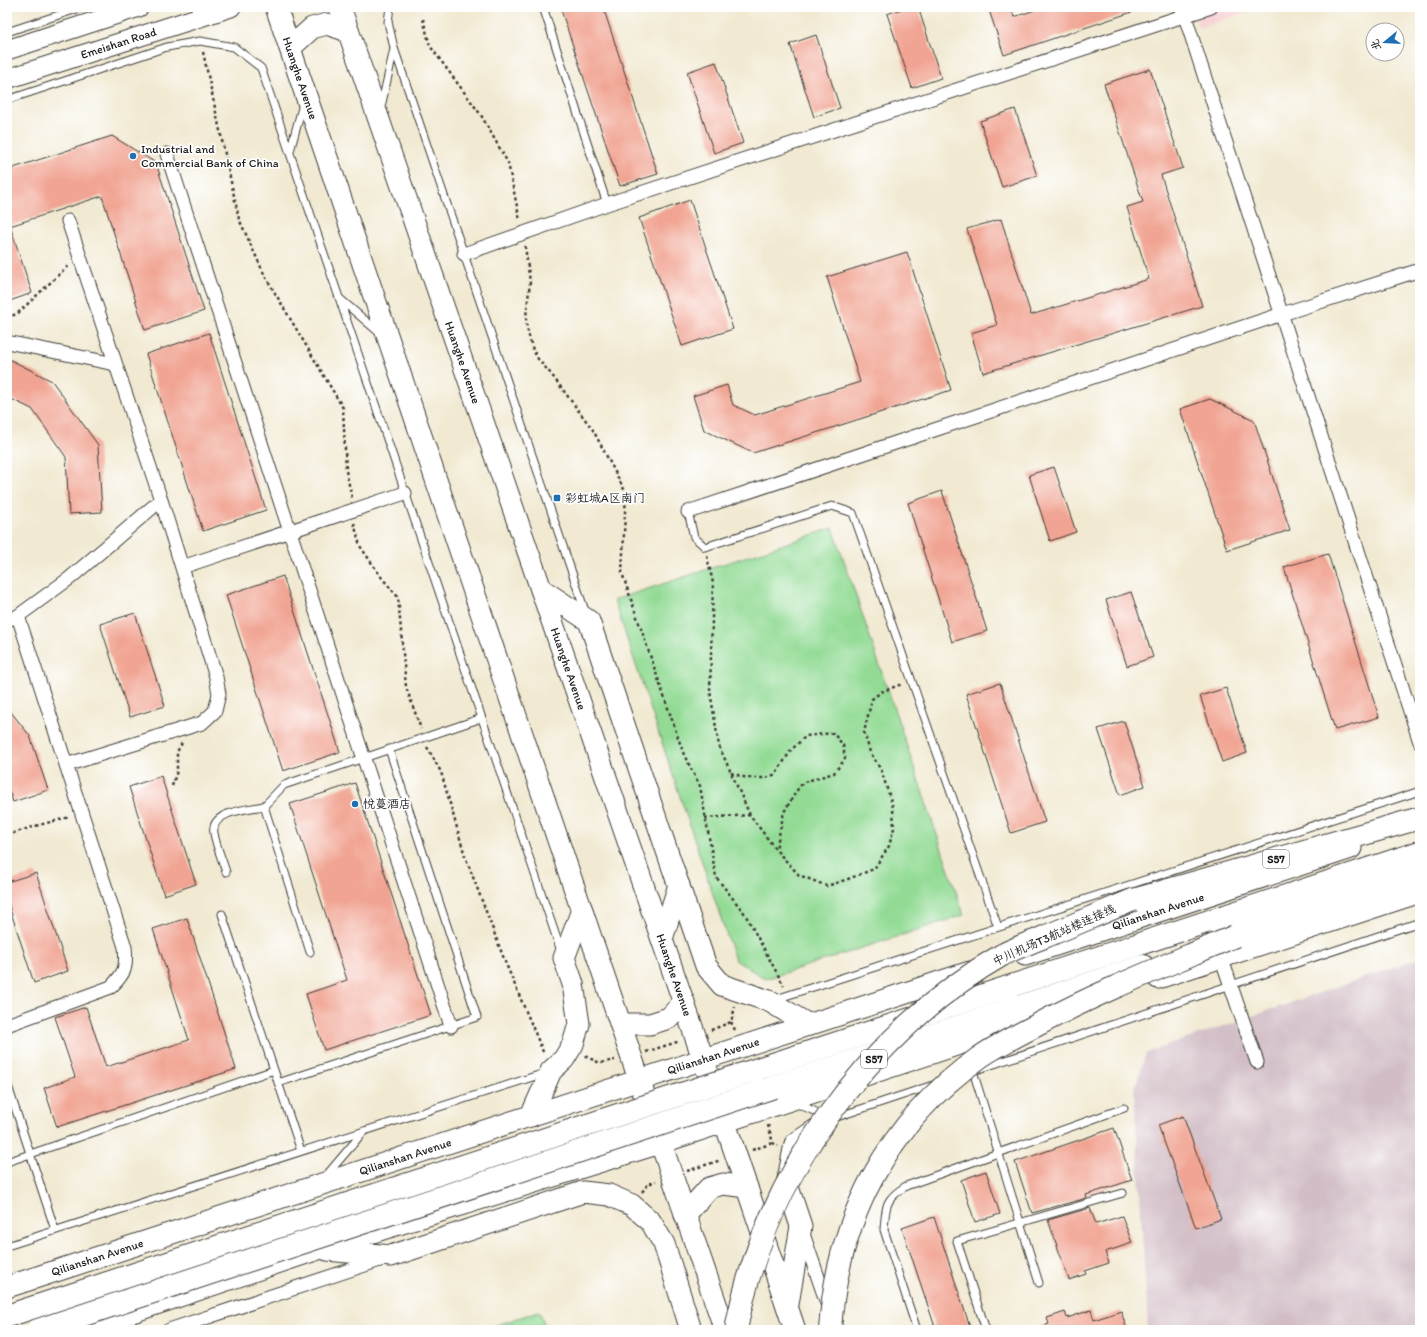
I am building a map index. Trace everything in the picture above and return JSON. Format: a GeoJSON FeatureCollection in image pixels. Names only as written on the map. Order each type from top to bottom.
{"type":"FeatureCollection","features":[{"type":"Feature","properties":{"kind":"highway","name":"中川机场T3航站楼连接线"},"geometry":{"type":"LineString","coordinates":[[736,1330],[750,1275],[770,1221],[788,1183],[820,1127],[858,1076],[926,1009],[950,990],[1003,954],[1132,900],[1420,818]]}},
{"type":"Feature","properties":{"kind":"highway"},"geometry":{"type":"LineString","coordinates":[[7,1316],[1420,852]]}},
{"type":"Feature","properties":{"kind":"highway"},"geometry":{"type":"LineString","coordinates":[[38,1330],[1420,875]]}},
{"type":"Feature","properties":{"kind":"highway"},"geometry":{"type":"LineString","coordinates":[[830,1330],[841,1254],[859,1203],[871,1178],[889,1149],[914,1116],[938,1091],[980,1056],[1078,1003],[1235,936]]}},
{"type":"Feature","properties":{"kind":"main road","name":"Huanghe Avenue"},"geometry":{"type":"LineString","coordinates":[[276,7],[725,1330]]}},
{"type":"Feature","properties":{"kind":"main road","name":"Huanghe Avenue"},"geometry":{"type":"LineString","coordinates":[[340,7],[704,1059],[795,1330]]}},
{"type":"Feature","properties":{"kind":"main road"},"geometry":{"type":"LineString","coordinates":[[290,48],[312,28],[327,24],[348,31]]}},
{"type":"Feature","properties":{"kind":"main road"},"geometry":{"type":"LineString","coordinates":[[541,588],[589,621],[706,966],[722,985],[769,1001],[809,1025]]}},
{"type":"Feature","properties":{"kind":"main road","name":"Qilianshan Avenue"},"geometry":{"type":"LineString","coordinates":[[7,1287],[1420,826]]}},
{"type":"Feature","properties":{"kind":"main road"},"geometry":{"type":"LineString","coordinates":[[662,939],[679,885]]}},
{"type":"Feature","properties":{"kind":"main road"},"geometry":{"type":"LineString","coordinates":[[79,1330],[318,1249],[725,1121],[1420,892]]}},
{"type":"Feature","properties":{"kind":"main road"},"geometry":{"type":"LineString","coordinates":[[531,1116],[551,1071],[564,1059],[573,1044],[579,1024],[573,984],[564,958],[582,910]]}},
{"type":"Feature","properties":{"kind":"main road"},"geometry":{"type":"LineString","coordinates":[[621,1024],[650,1024],[669,1018],[684,1002]]}},
{"type":"Feature","properties":{"kind":"main road"},"geometry":{"type":"LineString","coordinates":[[788,1308],[801,1226],[787,1184],[795,1144],[832,1119]]}},
{"type":"Feature","properties":{"kind":"main road"},"geometry":{"type":"LineString","coordinates":[[685,1215],[709,1188],[723,1184],[747,1187]]}},
{"type":"Feature","properties":{"kind":"main road"},"geometry":{"type":"LineString","coordinates":[[318,1249],[391,1256],[583,1192],[609,1194],[632,1205],[651,1222],[664,1244],[689,1326]]}},
{"type":"Feature","properties":{"kind":"main road"},"geometry":{"type":"LineString","coordinates":[[689,1326],[696,1246]]}},
{"type":"Feature","properties":{"kind":"street"},"geometry":{"type":"LineString","coordinates":[[7,50],[139,7]]}},
{"type":"Feature","properties":{"kind":"street","name":"Emeishan Road"},"geometry":{"type":"LineString","coordinates":[[7,79],[230,7]]}},
{"type":"Feature","properties":{"kind":"street"},"geometry":{"type":"LineString","coordinates":[[464,254],[607,204],[1183,11],[1211,7]]}},
{"type":"Feature","properties":{"kind":"street"},"geometry":{"type":"LineString","coordinates":[[1183,11],[1420,742]]}},
{"type":"Feature","properties":{"kind":"street"},"geometry":{"type":"LineString","coordinates":[[167,154],[451,1026]]}},
{"type":"Feature","properties":{"kind":"street"},"geometry":{"type":"LineString","coordinates":[[66,765],[202,722],[215,710],[220,694],[161,500],[68,222]]}},
{"type":"Feature","properties":{"kind":"street"},"geometry":{"type":"LineString","coordinates":[[688,512],[1282,314],[1420,270]]}},
{"type":"Feature","properties":{"kind":"street"},"geometry":{"type":"LineString","coordinates":[[7,342],[115,364]]}},
{"type":"Feature","properties":{"kind":"street"},"geometry":{"type":"LineString","coordinates":[[182,567],[405,493]]}},
{"type":"Feature","properties":{"kind":"street"},"geometry":{"type":"LineString","coordinates":[[7,1025],[111,988],[122,976],[126,962],[125,947],[66,765],[13,618],[70,578],[161,500]]}},
{"type":"Feature","properties":{"kind":"street"},"geometry":{"type":"LineString","coordinates":[[1221,957],[1257,1062]]}},
{"type":"Feature","properties":{"kind":"street"},"geometry":{"type":"LineString","coordinates":[[801,1226],[836,1330]]}},
{"type":"Feature","properties":{"kind":"street"},"geometry":{"type":"LineString","coordinates":[[169,1330],[391,1256]]}},
{"type":"Feature","properties":{"kind":"lane"},"geometry":{"type":"LineString","coordinates":[[7,32],[83,7]]}},
{"type":"Feature","properties":{"kind":"lane"},"geometry":{"type":"LineString","coordinates":[[390,7],[388,22],[394,48],[589,621]]}},
{"type":"Feature","properties":{"kind":"lane"},"geometry":{"type":"LineString","coordinates":[[543,7],[607,204]]}},
{"type":"Feature","properties":{"kind":"lane"},"geometry":{"type":"LineString","coordinates":[[7,100],[168,47],[200,41],[234,47],[262,68],[564,958]]}},
{"type":"Feature","properties":{"kind":"lane"},"geometry":{"type":"LineString","coordinates":[[378,119],[394,48]]}},
{"type":"Feature","properties":{"kind":"lane"},"geometry":{"type":"LineString","coordinates":[[290,152],[306,94]]}},
{"type":"Feature","properties":{"kind":"lane"},"geometry":{"type":"LineString","coordinates":[[339,298],[390,342]]}},
{"type":"Feature","properties":{"kind":"lane"},"geometry":{"type":"LineString","coordinates":[[688,512],[694,537],[705,547],[832,506],[853,513],[998,927]]}},
{"type":"Feature","properties":{"kind":"lane"},"geometry":{"type":"LineString","coordinates":[[226,872],[213,831],[215,823],[221,816],[240,810],[264,806],[284,785],[482,718]]}},
{"type":"Feature","properties":{"kind":"lane"},"geometry":{"type":"LineString","coordinates":[[278,1083],[477,1017],[389,749]]}},
{"type":"Feature","properties":{"kind":"lane"},"geometry":{"type":"LineString","coordinates":[[769,1001],[1420,791]]}},
{"type":"Feature","properties":{"kind":"lane"},"geometry":{"type":"LineString","coordinates":[[264,806],[310,952]]}},
{"type":"Feature","properties":{"kind":"lane"},"geometry":{"type":"LineString","coordinates":[[222,914],[301,1151]]}},
{"type":"Feature","properties":{"kind":"lane"},"geometry":{"type":"LineString","coordinates":[[788,1100],[832,1119],[1230,984],[1420,922]]}},
{"type":"Feature","properties":{"kind":"lane"},"geometry":{"type":"LineString","coordinates":[[7,1162],[274,1070]]}},
{"type":"Feature","properties":{"kind":"lane"},"geometry":{"type":"LineString","coordinates":[[7,1246],[551,1071]]}},
{"type":"Feature","properties":{"kind":"lane"},"geometry":{"type":"LineString","coordinates":[[973,1071],[1039,1283]]}},
{"type":"Feature","properties":{"kind":"lane"},"geometry":{"type":"LineString","coordinates":[[7,1083],[55,1230]]}},
{"type":"Feature","properties":{"kind":"lane"},"geometry":{"type":"LineString","coordinates":[[918,1330],[884,1230],[889,1199],[906,1186],[1124,1108]]}},
{"type":"Feature","properties":{"kind":"lane"},"geometry":{"type":"LineString","coordinates":[[318,1186],[364,1131]]}},
{"type":"Feature","properties":{"kind":"lane"},"geometry":{"type":"LineString","coordinates":[[986,1330],[957,1241],[1123,1193]]}},
{"type":"Feature","properties":{"kind":"path"},"geometry":{"type":"LineString","coordinates":[[423,19],[430,46],[481,115],[508,163],[523,234],[530,282],[526,317],[530,341],[538,359],[593,430],[626,493],[622,572],[684,755],[700,786],[716,877],[745,914],[788,995]]}},
{"type":"Feature","properties":{"kind":"path"},"geometry":{"type":"LineString","coordinates":[[200,41],[239,219],[265,276],[343,408],[346,471],[354,510],[354,522],[360,546],[382,578],[398,597],[406,687],[428,749],[441,772],[465,856],[506,964],[551,1071]]}},
{"type":"Feature","properties":{"kind":"path"},"geometry":{"type":"LineString","coordinates":[[7,318],[18,313],[79,256]]}},
{"type":"Feature","properties":{"kind":"path"},"geometry":{"type":"LineString","coordinates":[[705,547],[713,583],[710,691],[719,746],[750,815],[776,850],[799,875],[827,886],[848,880],[874,869],[889,846],[894,828],[893,807],[881,770],[870,752],[864,732],[872,700],[881,692],[911,680]]}},
{"type":"Feature","properties":{"kind":"path"},"geometry":{"type":"LineString","coordinates":[[172,786],[177,771],[177,752],[190,726]]}},
{"type":"Feature","properties":{"kind":"path"},"geometry":{"type":"LineString","coordinates":[[731,774],[747,778],[766,778],[776,774],[791,750],[806,736],[833,734],[843,745],[845,759],[834,773],[804,782],[799,787],[784,812],[776,850]]}},
{"type":"Feature","properties":{"kind":"path"},"geometry":{"type":"LineString","coordinates":[[7,835],[82,814]]}},
{"type":"Feature","properties":{"kind":"path"},"geometry":{"type":"LineString","coordinates":[[705,818],[750,815]]}},
{"type":"Feature","properties":{"kind":"path"},"geometry":{"type":"LineString","coordinates":[[570,1049],[600,1063],[631,1056],[695,1036],[731,1022],[740,991]]}},
{"type":"Feature","properties":{"kind":"path"},"geometry":{"type":"LineString","coordinates":[[632,1205],[648,1184],[772,1143]]}},
{"type":"Feature","properties":{"kind":"shaded area"},"geometry":{"type":"Polygon","coordinates":[[[1192,7],[1262,7],[1199,28],[1192,7]]]}},
{"type":"Feature","properties":{"kind":"shaded area"},"geometry":{"type":"Polygon","coordinates":[[[1420,958],[1420,1330],[1148,1330],[1134,1091],[1146,1053],[1420,958]]]}},
{"type":"Feature","properties":{"kind":"green space"},"geometry":{"type":"Polygon","coordinates":[[[833,528],[964,915],[766,979],[735,960],[614,600],[833,528]]]}},
{"type":"Feature","properties":{"kind":"green space"},"geometry":{"type":"Polygon","coordinates":[[[539,1311],[547,1330],[482,1330],[539,1311]]]}},
{"type":"Feature","properties":{"kind":"building"},"geometry":{"type":"Polygon","coordinates":[[[560,7],[603,7],[658,174],[620,186],[560,7]]]}},
{"type":"Feature","properties":{"kind":"building"},"geometry":{"type":"Polygon","coordinates":[[[907,7],[918,7],[941,78],[912,88],[887,14],[907,7]]]}},
{"type":"Feature","properties":{"kind":"building"},"geometry":{"type":"Polygon","coordinates":[[[988,7],[1011,7],[1014,17],[1044,7],[1141,7],[1141,9],[1004,55],[988,7]]]}},
{"type":"Feature","properties":{"kind":"building"},"geometry":{"type":"Polygon","coordinates":[[[816,35],[840,108],[814,117],[790,44],[816,35]]]}},
{"type":"Feature","properties":{"kind":"building"},"geometry":{"type":"Polygon","coordinates":[[[716,62],[743,143],[714,153],[687,72],[716,62]]]}},
{"type":"Feature","properties":{"kind":"building"},"geometry":{"type":"Polygon","coordinates":[[[1150,69],[1183,168],[1161,175],[1202,306],[983,373],[971,333],[997,325],[967,229],[1001,219],[1031,315],[1149,279],[1127,207],[1143,202],[1104,84],[1150,69]]]}},
{"type":"Feature","properties":{"kind":"building"},"geometry":{"type":"Polygon","coordinates":[[[1015,109],[1037,176],[1002,187],[980,121],[1015,109]]]}},
{"type":"Feature","properties":{"kind":"building"},"geometry":{"type":"Polygon","coordinates":[[[112,136],[156,163],[204,311],[145,330],[102,196],[10,226],[32,293],[7,302],[7,170],[112,136]]]}},
{"type":"Feature","properties":{"kind":"building"},"geometry":{"type":"Polygon","coordinates":[[[690,200],[733,329],[682,346],[639,218],[690,200]]]}},
{"type":"Feature","properties":{"kind":"building"},"geometry":{"type":"Polygon","coordinates":[[[907,252],[951,390],[753,453],[704,430],[693,396],[727,385],[733,405],[755,415],[860,382],[827,277],[907,252]]]}},
{"type":"Feature","properties":{"kind":"building"},"geometry":{"type":"Polygon","coordinates":[[[209,333],[266,510],[203,531],[146,354],[209,333]]]}},
{"type":"Feature","properties":{"kind":"building"},"geometry":{"type":"Polygon","coordinates":[[[7,358],[52,381],[98,445],[102,512],[69,514],[66,457],[32,409],[7,397],[7,358]]]}},
{"type":"Feature","properties":{"kind":"building"},"geometry":{"type":"Polygon","coordinates":[[[1210,399],[1254,420],[1290,530],[1227,550],[1180,409],[1210,399]]]}},
{"type":"Feature","properties":{"kind":"building"},"geometry":{"type":"Polygon","coordinates":[[[1054,467],[1076,532],[1050,541],[1029,475],[1054,467]]]}},
{"type":"Feature","properties":{"kind":"building"},"geometry":{"type":"Polygon","coordinates":[[[942,491],[987,631],[952,642],[908,503],[942,491]]]}},
{"type":"Feature","properties":{"kind":"building"},"geometry":{"type":"Polygon","coordinates":[[[1328,554],[1379,717],[1335,730],[1284,567],[1328,554]]]}},
{"type":"Feature","properties":{"kind":"building"},"geometry":{"type":"Polygon","coordinates":[[[283,576],[340,752],[283,771],[226,595],[283,576]]]}},
{"type":"Feature","properties":{"kind":"building"},"geometry":{"type":"Polygon","coordinates":[[[1131,592],[1153,657],[1127,666],[1106,600],[1131,592]]]}},
{"type":"Feature","properties":{"kind":"building"},"geometry":{"type":"Polygon","coordinates":[[[135,613],[165,706],[130,717],[100,624],[135,613]]]}},
{"type":"Feature","properties":{"kind":"building"},"geometry":{"type":"Polygon","coordinates":[[[1000,683],[1045,822],[1011,833],[966,694],[1000,683]]]}},
{"type":"Feature","properties":{"kind":"building"},"geometry":{"type":"Polygon","coordinates":[[[1226,688],[1247,753],[1222,762],[1200,696],[1226,688]]]}},
{"type":"Feature","properties":{"kind":"building"},"geometry":{"type":"Polygon","coordinates":[[[7,707],[30,736],[48,790],[13,802],[7,784],[7,707]]]}},
{"type":"Feature","properties":{"kind":"building"},"geometry":{"type":"Polygon","coordinates":[[[1124,721],[1145,786],[1120,795],[1098,729],[1124,721]]]}},
{"type":"Feature","properties":{"kind":"building"},"geometry":{"type":"Polygon","coordinates":[[[161,776],[196,884],[164,895],[129,787],[161,776]]]}},
{"type":"Feature","properties":{"kind":"building"},"geometry":{"type":"Polygon","coordinates":[[[355,783],[431,1015],[324,1050],[306,994],[347,980],[290,804],[355,783]]]}},
{"type":"Feature","properties":{"kind":"building"},"geometry":{"type":"Polygon","coordinates":[[[36,873],[68,971],[34,983],[7,900],[7,882],[36,873]]]}},
{"type":"Feature","properties":{"kind":"building"},"geometry":{"type":"Polygon","coordinates":[[[187,918],[236,1069],[57,1127],[44,1088],[75,1077],[55,1017],[86,1007],[106,1067],[189,1040],[153,929],[187,918]]]}},
{"type":"Feature","properties":{"kind":"building"},"geometry":{"type":"Polygon","coordinates":[[[1183,1116],[1221,1219],[1196,1228],[1158,1125],[1183,1116]]]}},
{"type":"Feature","properties":{"kind":"building"},"geometry":{"type":"Polygon","coordinates":[[[1114,1128],[1132,1180],[1086,1195],[1087,1198],[1032,1213],[1015,1162],[1114,1128]]]}},
{"type":"Feature","properties":{"kind":"building"},"geometry":{"type":"Polygon","coordinates":[[[986,1171],[1000,1214],[975,1222],[961,1180],[986,1171]]]}},
{"type":"Feature","properties":{"kind":"building"},"geometry":{"type":"Polygon","coordinates":[[[1090,1208],[1096,1224],[1122,1216],[1132,1243],[1105,1252],[1109,1263],[1085,1271],[1086,1274],[1069,1280],[1048,1220],[1090,1208]]]}},
{"type":"Feature","properties":{"kind":"building"},"geometry":{"type":"Polygon","coordinates":[[[934,1217],[971,1330],[936,1330],[902,1228],[934,1217]]]}},
{"type":"Feature","properties":{"kind":"building"},"geometry":{"type":"Polygon","coordinates":[[[1091,1310],[1094,1320],[1121,1311],[1127,1330],[1038,1330],[1037,1328],[1049,1324],[1047,1318],[1065,1312],[1067,1318],[1091,1310]]]}},
{"type":"Feature","properties":{"kind":"place","name":"Industrial and Commercial Bank of China"},"geometry":{"type":"Point","coordinates":[133,156]}},
{"type":"Feature","properties":{"kind":"place","name":"彩虹城A区南门"},"geometry":{"type":"Point","coordinates":[557,498]}},
{"type":"Feature","properties":{"kind":"place","name":"悦蔓酒店"},"geometry":{"type":"Point","coordinates":[355,804]}}]}
